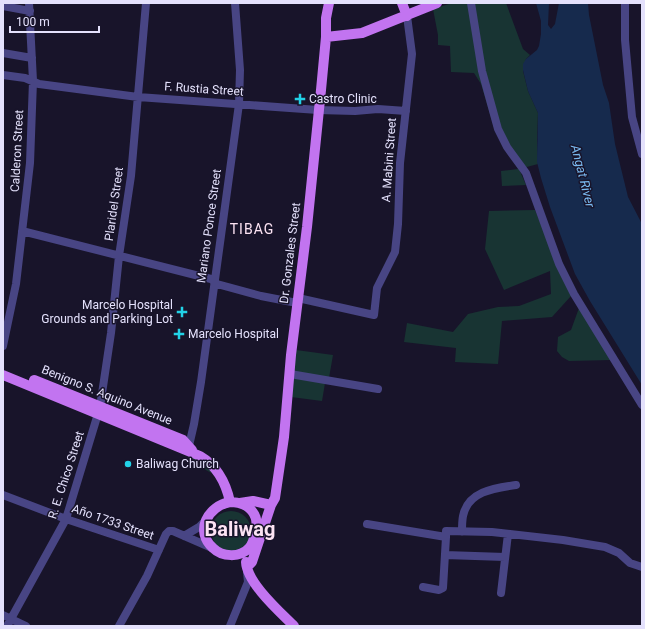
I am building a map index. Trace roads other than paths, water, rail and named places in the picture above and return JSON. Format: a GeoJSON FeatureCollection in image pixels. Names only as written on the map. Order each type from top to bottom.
{"type":"FeatureCollection","features":[{"type":"Feature","properties":{"kind":"main road","name":"Dr. Gonzales Street"},"geometry":{"type":"LineString","coordinates":[[246,567],[252,562],[271,505],[275,498],[281,468],[297,301],[307,227],[326,37],[326,18],[329,3]]}},
{"type":"Feature","properties":{"kind":"main road","name":"A. Mabini Street"},"geometry":{"type":"LineString","coordinates":[[402,3],[407,16]]}},
{"type":"Feature","properties":{"kind":"main road"},"geometry":{"type":"LineString","coordinates":[[326,37],[362,33],[435,4]]}},
{"type":"Feature","properties":{"kind":"main road","name":"Benigno S. Aquino Avenue"},"geometry":{"type":"LineString","coordinates":[[3,368],[191,450],[216,469],[227,489],[230,502]]}},
{"type":"Feature","properties":{"kind":"main road","name":"Benigno S. Aquino Avenue"},"geometry":{"type":"LineString","coordinates":[[3,375],[99,410]]}},
{"type":"Feature","properties":{"kind":"main road"},"geometry":{"type":"LineString","coordinates":[[246,567],[212,548],[204,531],[205,521],[216,507],[230,502],[240,503],[253,501],[271,505]]}},
{"type":"Feature","properties":{"kind":"main road"},"geometry":{"type":"LineString","coordinates":[[240,503],[250,509],[257,520],[256,529],[246,560],[246,567],[250,577],[271,603],[294,626]]}},
{"type":"Feature","properties":{"kind":"main road"},"geometry":{"type":"LineString","coordinates":[[226,555],[242,553],[249,549],[251,545]]}},
{"type":"Feature","properties":{"kind":"street","name":"Plaridel Street"},"geometry":{"type":"LineString","coordinates":[[99,410],[111,333],[119,256],[131,176],[146,3]]}},
{"type":"Feature","properties":{"kind":"street","name":"Mariano Ponce Street"},"geometry":{"type":"LineString","coordinates":[[191,450],[238,104],[240,70],[236,3]]}},
{"type":"Feature","properties":{"kind":"street"},"geometry":{"type":"LineString","coordinates":[[471,3],[482,71],[498,129],[526,174],[559,264],[574,294],[642,405]]}},
{"type":"Feature","properties":{"kind":"street"},"geometry":{"type":"LineString","coordinates":[[625,3],[625,40],[632,117],[642,154]]}},
{"type":"Feature","properties":{"kind":"street"},"geometry":{"type":"LineString","coordinates":[[3,6],[30,7]]}},
{"type":"Feature","properties":{"kind":"street","name":"Calderon Street"},"geometry":{"type":"LineString","coordinates":[[3,346],[16,284],[29,170],[33,81],[30,7]]}},
{"type":"Feature","properties":{"kind":"street","name":"A. Mabini Street"},"geometry":{"type":"LineString","coordinates":[[297,301],[374,316],[377,288],[395,252],[398,224],[400,170],[412,54],[407,16]]}},
{"type":"Feature","properties":{"kind":"street"},"geometry":{"type":"LineString","coordinates":[[3,53],[32,58]]}},
{"type":"Feature","properties":{"kind":"street","name":"F. Rustia Street"},"geometry":{"type":"LineString","coordinates":[[3,74],[25,78],[39,84],[138,97],[318,110],[406,111]]}},
{"type":"Feature","properties":{"kind":"street"},"geometry":{"type":"LineString","coordinates":[[22,231],[211,279],[217,284],[261,296],[297,301]]}},
{"type":"Feature","properties":{"kind":"street"},"geometry":{"type":"LineString","coordinates":[[290,374],[378,389]]}},
{"type":"Feature","properties":{"kind":"street","name":"R. E. Chico Street"},"geometry":{"type":"LineString","coordinates":[[9,623],[66,519],[99,410]]}},
{"type":"Feature","properties":{"kind":"street"},"geometry":{"type":"LineString","coordinates":[[462,532],[463,515],[468,504],[480,492],[494,488],[516,485]]}},
{"type":"Feature","properties":{"kind":"street","name":"Año 1733 Street"},"geometry":{"type":"LineString","coordinates":[[3,495],[66,519],[160,550],[166,534],[169,531],[173,531],[184,536]]}},
{"type":"Feature","properties":{"kind":"street"},"geometry":{"type":"LineString","coordinates":[[184,536],[199,528],[205,521]]}},
{"type":"Feature","properties":{"kind":"street"},"geometry":{"type":"LineString","coordinates":[[367,524],[446,537]]}},
{"type":"Feature","properties":{"kind":"street"},"geometry":{"type":"LineString","coordinates":[[423,587],[439,590],[443,588],[446,531],[492,532],[563,540],[605,547],[618,552],[630,562],[642,567]]}},
{"type":"Feature","properties":{"kind":"street"},"geometry":{"type":"LineString","coordinates":[[501,593],[508,534]]}},
{"type":"Feature","properties":{"kind":"street"},"geometry":{"type":"LineString","coordinates":[[184,536],[212,548]]}},
{"type":"Feature","properties":{"kind":"street"},"geometry":{"type":"LineString","coordinates":[[119,626],[160,550]]}},
{"type":"Feature","properties":{"kind":"street"},"geometry":{"type":"LineString","coordinates":[[445,555],[505,557]]}},
{"type":"Feature","properties":{"kind":"street"},"geometry":{"type":"LineString","coordinates":[[230,626],[248,582],[246,567]]}},
{"type":"Feature","properties":{"kind":"street"},"geometry":{"type":"LineString","coordinates":[[3,615],[9,623],[26,626]]}},
{"type":"Feature","properties":{"kind":"water","name":"Angat River"},"geometry":{"type":"Polygon","coordinates":[[[536,3],[549,3],[548,25],[551,29],[555,24],[559,3],[588,3],[603,85],[609,103],[615,144],[628,197],[642,224],[642,385],[575,274],[541,178],[537,162],[538,113],[528,91],[523,70],[523,64],[526,59],[537,50],[539,46],[541,21],[536,3]]]}},
{"type":"Feature","properties":{"kind":"place","name":"Castro Clinic"},"geometry":{"type":"Point","coordinates":[300,99]}},
{"type":"Feature","properties":{"kind":"place","name":"Marcelo Hospital Grounds and Parking Lot"},"geometry":{"type":"Point","coordinates":[182,312]}},
{"type":"Feature","properties":{"kind":"place","name":"Marcelo Hospital"},"geometry":{"type":"Point","coordinates":[179,334]}},
{"type":"Feature","properties":{"kind":"place","name":"Baliwag Church"},"geometry":{"type":"Point","coordinates":[128,464]}},
{"type":"Feature","properties":{"kind":"district","name":"TIBAG"},"geometry":{"type":"Point","coordinates":[252,229]}},
{"type":"Feature","properties":{"kind":"district","name":"Baliwag"},"geometry":{"type":"Point","coordinates":[240,529]}}]}
